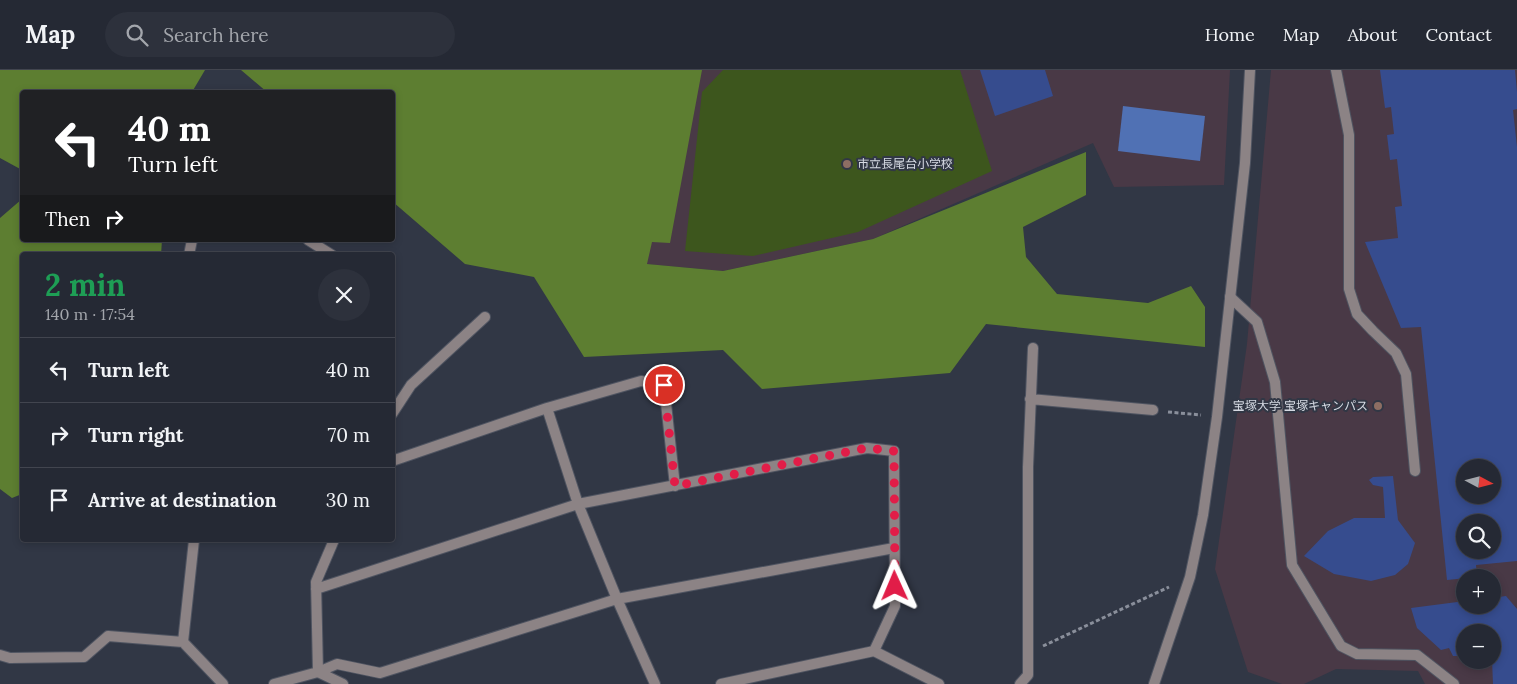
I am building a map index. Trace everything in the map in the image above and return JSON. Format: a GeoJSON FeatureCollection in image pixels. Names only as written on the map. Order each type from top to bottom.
{"type":"FeatureCollection","features":[{"type":"Feature","properties":{"kind":"street"},"geometry":{"type":"LineString","coordinates":[[1154,684],[1190,577],[1204,515],[1217,417],[1245,163],[1250,70]]}},
{"type":"Feature","properties":{"kind":"street"},"geometry":{"type":"LineString","coordinates":[[1336,70],[1349,135],[1349,289],[1357,314],[1396,353],[1406,374],[1415,471]]}},
{"type":"Feature","properties":{"kind":"street"},"geometry":{"type":"LineString","coordinates":[[311,242],[327,252]]}},
{"type":"Feature","properties":{"kind":"street"},"geometry":{"type":"LineString","coordinates":[[1230,297],[1257,322],[1275,382],[1292,565],[1341,646],[1357,654],[1417,656],[1454,684]]}},
{"type":"Feature","properties":{"kind":"street"},"geometry":{"type":"LineString","coordinates":[[395,409],[411,385],[485,317]]}},
{"type":"Feature","properties":{"kind":"street"},"geometry":{"type":"LineString","coordinates":[[1020,684],[1028,676],[1029,652],[1028,467],[1032,348]]}},
{"type":"Feature","properties":{"kind":"street"},"geometry":{"type":"LineString","coordinates":[[395,460],[547,408],[641,381],[664,385],[675,486]]}},
{"type":"Feature","properties":{"kind":"street"},"geometry":{"type":"LineString","coordinates":[[1030,399],[1153,410]]}},
{"type":"Feature","properties":{"kind":"street"},"geometry":{"type":"LineString","coordinates":[[547,408],[578,504],[655,684]]}},
{"type":"Feature","properties":{"kind":"street"},"geometry":{"type":"LineString","coordinates":[[316,589],[578,504],[867,448],[894,451],[895,606],[874,651]]}},
{"type":"Feature","properties":{"kind":"street"},"geometry":{"type":"LineString","coordinates":[[183,642],[194,542]]}},
{"type":"Feature","properties":{"kind":"street"},"geometry":{"type":"LineString","coordinates":[[318,672],[316,582],[333,542]]}},
{"type":"Feature","properties":{"kind":"street"},"geometry":{"type":"LineString","coordinates":[[274,684],[318,672],[338,664],[380,673],[618,599],[894,548]]}},
{"type":"Feature","properties":{"kind":"street"},"geometry":{"type":"LineString","coordinates":[[0,655],[10,658],[84,657],[108,636],[183,642],[223,684]]}},
{"type":"Feature","properties":{"kind":"street"},"geometry":{"type":"LineString","coordinates":[[721,684],[874,651],[939,684]]}},
{"type":"Feature","properties":{"kind":"street"},"geometry":{"type":"LineString","coordinates":[[318,672],[343,684]]}},
{"type":"Feature","properties":{"kind":"path"},"geometry":{"type":"LineString","coordinates":[[1153,410],[1217,417]]}},
{"type":"Feature","properties":{"kind":"path"},"geometry":{"type":"LineString","coordinates":[[1029,652],[1190,577]]}},
{"type":"Feature","properties":{"kind":"shaded area","name":"市立長尾台小学校"},"geometry":{"type":"Polygon","coordinates":[[[655,70],[1230,70],[1224,185],[1114,187],[1093,143],[873,239],[723,271],[646,264],[655,70]]]}},
{"type":"Feature","properties":{"kind":"shaded area","name":"宝塚大学 宝塚キャンパス"},"geometry":{"type":"Polygon","coordinates":[[[1271,70],[1517,70],[1517,684],[1425,684],[1418,671],[1336,669],[1304,684],[1282,684],[1248,672],[1215,569],[1247,344],[1271,70]]]}},
{"type":"Feature","properties":{"kind":"green space"},"geometry":{"type":"Polygon","coordinates":[[[0,70],[205,70],[193,90],[20,90],[20,169],[0,158],[0,70]]]}},
{"type":"Feature","properties":{"kind":"green space"},"geometry":{"type":"Polygon","coordinates":[[[241,70],[702,70],[670,243],[652,242],[647,264],[723,271],[873,239],[1086,152],[1086,195],[1023,227],[1026,257],[1057,294],[1148,303],[1191,286],[1205,307],[1205,347],[986,324],[950,373],[762,389],[723,350],[584,357],[534,277],[465,264],[395,204],[395,90],[265,90],[241,70]]]}},
{"type":"Feature","properties":{"kind":"green space"},"geometry":{"type":"Polygon","coordinates":[[[723,70],[960,70],[992,171],[858,232],[753,256],[685,251],[702,92],[723,70]]]}},
{"type":"Feature","properties":{"kind":"green space"},"geometry":{"type":"Polygon","coordinates":[[[20,201],[20,242],[162,242],[161,252],[20,252],[20,495],[12,498],[0,489],[0,218],[20,201]]]}},
{"type":"Feature","properties":{"kind":"water"},"geometry":{"type":"Polygon","coordinates":[[[1123,106],[1205,116],[1200,161],[1118,151],[1123,106]]]}},
{"type":"Feature","properties":{"kind":"building"},"geometry":{"type":"Polygon","coordinates":[[[980,70],[1045,70],[1053,96],[995,116],[980,70]]]}},
{"type":"Feature","properties":{"kind":"building"},"geometry":{"type":"Polygon","coordinates":[[[1380,70],[1515,70],[1517,109],[1513,110],[1517,147],[1517,561],[1476,565],[1476,569],[1456,569],[1456,579],[1447,580],[1421,327],[1401,328],[1365,242],[1398,238],[1395,207],[1402,206],[1397,159],[1390,160],[1387,135],[1394,134],[1391,107],[1385,108],[1380,70]]]}},
{"type":"Feature","properties":{"kind":"building"},"geometry":{"type":"Polygon","coordinates":[[[1393,476],[1398,520],[1415,543],[1408,564],[1395,575],[1371,581],[1334,574],[1304,556],[1328,531],[1354,518],[1385,518],[1383,487],[1373,485],[1369,480],[1373,477],[1393,476]]]}},
{"type":"Feature","properties":{"kind":"building"},"geometry":{"type":"Polygon","coordinates":[[[1506,596],[1517,609],[1517,684],[1493,684],[1492,669],[1501,669],[1501,624],[1456,624],[1456,656],[1453,656],[1449,648],[1441,650],[1417,628],[1411,608],[1456,602],[1456,614],[1501,614],[1501,597],[1506,596]]]}},
{"type":"Feature","properties":{"kind":"place","name":"市立長尾台小学校"},"geometry":{"type":"Point","coordinates":[847,164]}},
{"type":"Feature","properties":{"kind":"place","name":"宝塚大学 宝塚キャンパス"},"geometry":{"type":"Point","coordinates":[1378,406]}},
{"type":"Feature","properties":{"kind":"route"},"geometry":{"type":"LineString","coordinates":[[664,385],[675,486],[867,448],[894,451],[895,586]]}}]}
